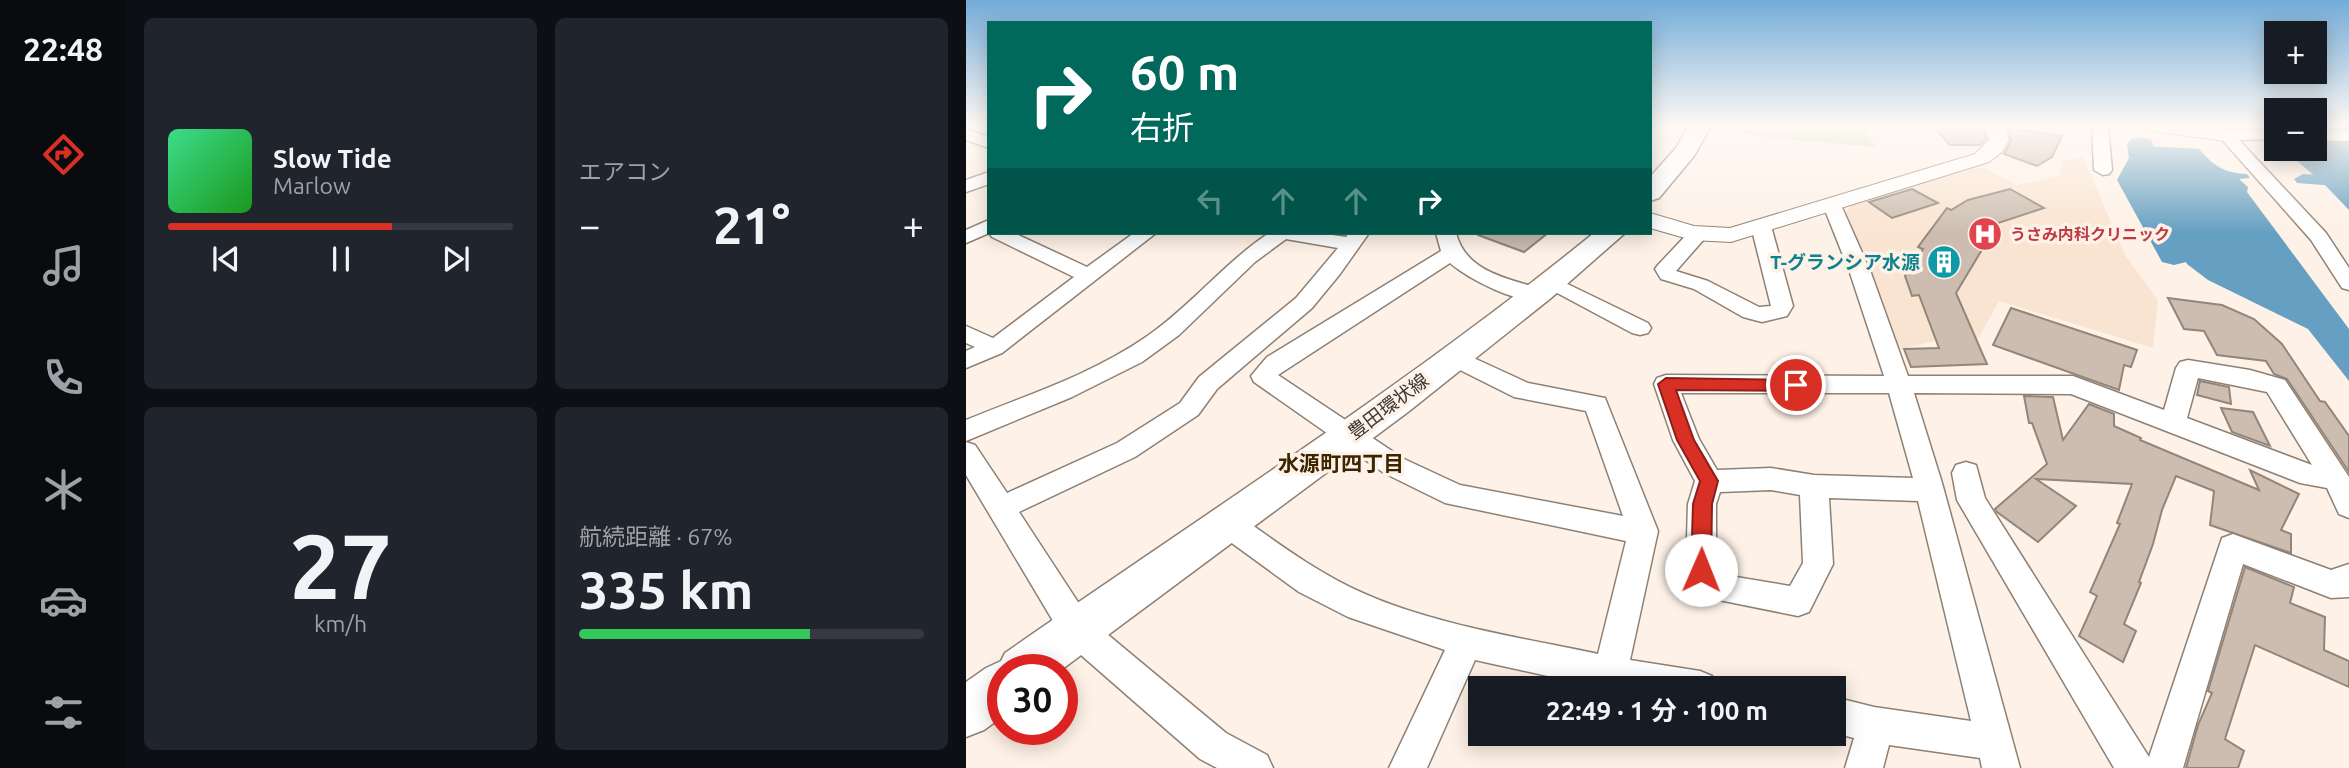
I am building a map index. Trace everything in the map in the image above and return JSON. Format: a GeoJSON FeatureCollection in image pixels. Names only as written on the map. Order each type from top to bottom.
{"type":"FeatureCollection","features":[{"type":"Feature","properties":{"kind":"main road"},"geometry":{"type":"LineString","coordinates":[[1652,191],[1677,162]]}},
{"type":"Feature","properties":{"kind":"main road","name":"豊田環状線"},"geometry":{"type":"LineString","coordinates":[[1044,654],[1349,435],[1545,289],[1609,235]]}},
{"type":"Feature","properties":{"kind":"main road"},"geometry":{"type":"LineString","coordinates":[[966,712],[987,697]]}},
{"type":"Feature","properties":{"kind":"street"},"geometry":{"type":"LineString","coordinates":[[1652,221],[1698,234],[1731,235],[1970,162]]}},
{"type":"Feature","properties":{"kind":"street"},"geometry":{"type":"LineString","coordinates":[[2102,162],[2103,170]]}},
{"type":"Feature","properties":{"kind":"street"},"geometry":{"type":"LineString","coordinates":[[2250,162],[2319,237],[2349,284]]}},
{"type":"Feature","properties":{"kind":"street"},"geometry":{"type":"LineString","coordinates":[[966,187],[987,178]]}},
{"type":"Feature","properties":{"kind":"street"},"geometry":{"type":"LineString","coordinates":[[1832,205],[1866,283],[1900,386],[1998,755],[1846,718]]}},
{"type":"Feature","properties":{"kind":"street"},"geometry":{"type":"LineString","coordinates":[[966,217],[987,226]]}},
{"type":"Feature","properties":{"kind":"street"},"geometry":{"type":"LineString","coordinates":[[1698,234],[1665,269],[1668,275],[1691,281],[1762,315],[1779,311],[1782,306],[1762,226]]}},
{"type":"Feature","properties":{"kind":"street"},"geometry":{"type":"LineString","coordinates":[[966,237],[987,229]]}},
{"type":"Feature","properties":{"kind":"street"},"geometry":{"type":"LineString","coordinates":[[1005,235],[1089,276]]}},
{"type":"Feature","properties":{"kind":"street"},"geometry":{"type":"LineString","coordinates":[[966,360],[993,348],[1143,235]]}},
{"type":"Feature","properties":{"kind":"street"},"geometry":{"type":"LineString","coordinates":[[966,430],[1126,361],[1157,341],[1238,266],[1280,235]]}},
{"type":"Feature","properties":{"kind":"street"},"geometry":{"type":"LineString","coordinates":[[1001,508],[1126,450],[1189,409],[1208,383],[1304,303],[1333,270],[1354,238],[1311,235]]}},
{"type":"Feature","properties":{"kind":"street"},"geometry":{"type":"LineString","coordinates":[[1640,328],[1545,289],[1483,276],[1460,264],[1449,243],[1275,363],[1263,376],[1394,466],[1455,495],[1610,527],[1643,531]]}},
{"type":"Feature","properties":{"kind":"street"},"geometry":{"type":"LineString","coordinates":[[966,333],[993,348]]}},
{"type":"Feature","properties":{"kind":"street"},"geometry":{"type":"LineString","coordinates":[[1454,357],[1523,391],[1596,404],[1643,531],[1610,673]]}},
{"type":"Feature","properties":{"kind":"street"},"geometry":{"type":"LineString","coordinates":[[2173,424],[2188,368],[2250,378],[2276,386],[2336,478],[2349,506]]}},
{"type":"Feature","properties":{"kind":"street"},"geometry":{"type":"LineString","coordinates":[[1814,485],[1818,564],[1798,602],[1715,587],[1701,570],[1702,504],[1709,481],[1686,440],[1666,384],[2073,385],[2310,475],[2336,478]]}},
{"type":"Feature","properties":{"kind":"street"},"geometry":{"type":"LineString","coordinates":[[966,452],[1077,630],[1213,746],[1254,768]]}},
{"type":"Feature","properties":{"kind":"street"},"geometry":{"type":"LineString","coordinates":[[1966,473],[1971,500],[2134,768]]}},
{"type":"Feature","properties":{"kind":"street"},"geometry":{"type":"LineString","coordinates":[[1709,481],[1771,479],[1814,485],[1929,490]]}},
{"type":"Feature","properties":{"kind":"street"},"geometry":{"type":"LineString","coordinates":[[1228,524],[1310,582],[1359,607],[1466,642],[1628,676]]}},
{"type":"Feature","properties":{"kind":"street"},"geometry":{"type":"LineString","coordinates":[[2164,768],[2233,547],[2331,584],[2348,584],[2349,578]]}},
{"type":"Feature","properties":{"kind":"street"},"geometry":{"type":"LineString","coordinates":[[1408,768],[1466,642]]}},
{"type":"Feature","properties":{"kind":"street"},"geometry":{"type":"LineString","coordinates":[[1864,768],[1869,756],[1874,725]]}},
{"type":"Feature","properties":{"kind":"shaded area","name":"うさみ内科クリニック"},"geometry":{"type":"Polygon","coordinates":[[[2062,162],[2085,162],[2125,255],[2158,300],[2153,348],[1999,301],[1977,341],[1936,341],[1899,349],[1846,212],[1850,206],[1864,199],[1982,167],[2017,185],[2060,176],[2062,162]]]}},
{"type":"Feature","properties":{"kind":"water"},"geometry":{"type":"Polygon","coordinates":[[[2212,162],[2220,168],[2247,174],[2250,178],[2239,179],[2248,187],[2247,192],[2349,329],[2349,381],[2308,329],[2208,280],[2187,264],[2142,185],[2140,176],[2151,163],[2212,162]]]}},
{"type":"Feature","properties":{"kind":"water"},"geometry":{"type":"Polygon","coordinates":[[[2298,162],[2349,162],[2349,210],[2324,184],[2298,162]]]}},
{"type":"Feature","properties":{"kind":"building"},"geometry":{"type":"Polygon","coordinates":[[[2026,162],[2044,162],[2037,166],[2026,162]]]}},
{"type":"Feature","properties":{"kind":"building"},"geometry":{"type":"Polygon","coordinates":[[[1912,189],[1938,203],[1892,218],[1869,202],[1912,189]]]}},
{"type":"Feature","properties":{"kind":"building","name":"T-グランシア水源"},"geometry":{"type":"Polygon","coordinates":[[[2010,189],[2044,208],[1998,223],[1956,293],[1987,364],[1911,367],[1904,349],[1939,348],[1919,295],[1912,296],[1905,276],[1923,249],[1918,247],[1947,208],[1951,210],[1968,200],[2010,189]]]}},
{"type":"Feature","properties":{"kind":"building"},"geometry":{"type":"Polygon","coordinates":[[[1478,235],[1545,235],[1524,252],[1478,235]]]}},
{"type":"Feature","properties":{"kind":"building"},"geometry":{"type":"Polygon","coordinates":[[[2168,298],[2222,305],[2254,319],[2282,344],[2320,401],[2325,402],[2349,436],[2349,472],[2287,379],[2274,374],[2266,361],[2217,355],[2204,331],[2184,329],[2168,298]]]}},
{"type":"Feature","properties":{"kind":"building"},"geometry":{"type":"Polygon","coordinates":[[[2011,308],[2137,350],[2131,367],[2124,365],[2119,390],[1993,345],[2011,308]]]}},
{"type":"Feature","properties":{"kind":"building"},"geometry":{"type":"Polygon","coordinates":[[[2200,381],[2229,387],[2231,404],[2197,395],[2200,381]]]}},
{"type":"Feature","properties":{"kind":"building"},"geometry":{"type":"Polygon","coordinates":[[[2024,396],[2053,397],[2063,440],[2089,404],[2114,414],[2114,426],[2141,438],[2140,440],[2259,490],[2250,470],[2299,494],[2281,530],[2291,534],[2291,553],[2210,525],[2214,491],[2176,476],[2162,510],[2139,582],[2141,583],[2124,624],[2136,631],[2123,662],[2079,636],[2097,596],[2090,592],[2120,524],[2117,523],[2132,484],[2036,479],[2076,506],[2038,542],[1997,512],[1995,509],[2047,464],[2032,423],[2029,423],[2024,396]]]}},
{"type":"Feature","properties":{"kind":"building"},"geometry":{"type":"Polygon","coordinates":[[[2221,408],[2253,412],[2270,446],[2232,432],[2221,408]]]}},
{"type":"Feature","properties":{"kind":"building"},"geometry":{"type":"Polygon","coordinates":[[[2245,567],[2294,587],[2290,603],[2325,617],[2324,650],[2349,661],[2349,687],[2255,645],[2225,739],[2244,751],[2238,768],[2186,768],[2198,725],[2212,693],[2208,691],[2245,567]]]}},
{"type":"Feature","properties":{"kind":"waterway"},"geometry":{"type":"LineString","coordinates":[[2142,162],[2132,180],[2174,255]]}},
{"type":"Feature","properties":{"kind":"waterway"},"geometry":{"type":"LineString","coordinates":[[2303,179],[2349,182]]}},
{"type":"Feature","properties":{"kind":"place","name":"うさみ内科クリニック"},"geometry":{"type":"Point","coordinates":[1985,234]}},
{"type":"Feature","properties":{"kind":"place","name":"T-グランシア水源"},"geometry":{"type":"Point","coordinates":[1944,262]}},
{"type":"Feature","properties":{"kind":"district","name":"水源町四丁目"},"geometry":{"type":"Point","coordinates":[1341,464]}},
{"type":"Feature","properties":{"kind":"route"},"geometry":{"type":"LineString","coordinates":[[1701,570],[1702,504],[1709,481],[1686,440],[1666,384],[1796,385]]}}]}
